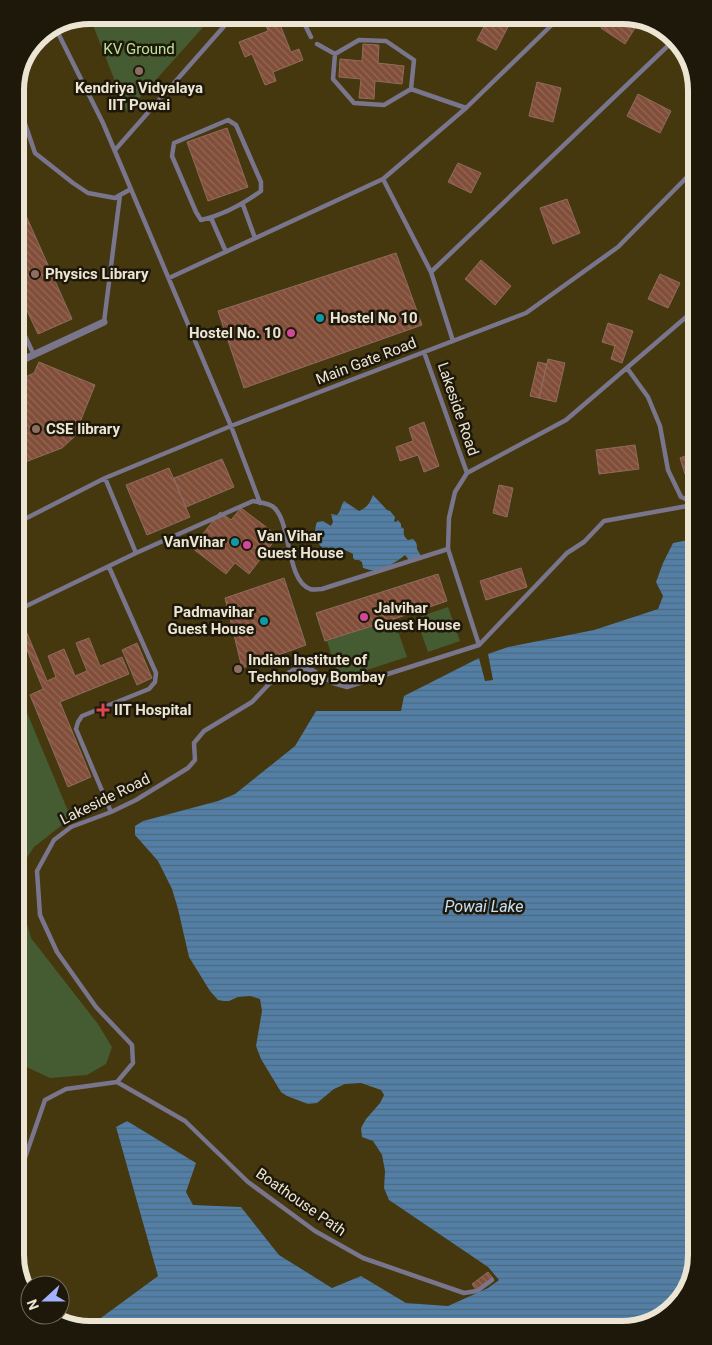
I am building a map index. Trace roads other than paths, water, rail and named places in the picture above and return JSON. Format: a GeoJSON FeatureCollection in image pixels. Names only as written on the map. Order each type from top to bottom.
{"type":"FeatureCollection","features":[{"type":"Feature","properties":{"kind":"street"},"geometry":{"type":"LineString","coordinates":[[24,359],[104,322]]}},
{"type":"Feature","properties":{"kind":"lane"},"geometry":{"type":"LineString","coordinates":[[115,150],[226,24]]}},
{"type":"Feature","properties":{"kind":"lane"},"geometry":{"type":"LineString","coordinates":[[304,24],[311,37]]}},
{"type":"Feature","properties":{"kind":"lane"},"geometry":{"type":"LineString","coordinates":[[169,278],[383,179],[466,108],[553,24]]}},
{"type":"Feature","properties":{"kind":"lane"},"geometry":{"type":"LineString","coordinates":[[58,33],[115,150],[231,426],[260,503]]}},
{"type":"Feature","properties":{"kind":"lane"},"geometry":{"type":"LineString","coordinates":[[335,54],[359,40],[386,41],[414,60],[411,89]]}},
{"type":"Feature","properties":{"kind":"lane"},"geometry":{"type":"LineString","coordinates":[[317,44],[335,54]]}},
{"type":"Feature","properties":{"kind":"lane"},"geometry":{"type":"LineString","coordinates":[[431,272],[670,44]]}},
{"type":"Feature","properties":{"kind":"lane"},"geometry":{"type":"LineString","coordinates":[[335,54],[332,79],[354,103],[384,105],[411,89],[466,108]]}},
{"type":"Feature","properties":{"kind":"lane"},"geometry":{"type":"LineString","coordinates":[[24,120],[35,152],[88,193],[115,198],[131,189]]}},
{"type":"Feature","properties":{"kind":"lane"},"geometry":{"type":"LineString","coordinates":[[228,120],[236,125],[261,182],[261,191],[242,205],[211,218],[201,220],[196,212],[172,156],[174,143],[228,120]]}},
{"type":"Feature","properties":{"kind":"lane","name":"Main Gate Road"},"geometry":{"type":"LineString","coordinates":[[24,519],[105,478],[231,426],[526,313],[618,247],[688,176]]}},
{"type":"Feature","properties":{"kind":"lane"},"geometry":{"type":"LineString","coordinates":[[383,179],[431,272],[453,341]]}},
{"type":"Feature","properties":{"kind":"lane"},"geometry":{"type":"LineString","coordinates":[[104,322],[120,195]]}},
{"type":"Feature","properties":{"kind":"lane"},"geometry":{"type":"LineString","coordinates":[[242,205],[255,238]]}},
{"type":"Feature","properties":{"kind":"lane"},"geometry":{"type":"LineString","coordinates":[[211,218],[226,252]]}},
{"type":"Feature","properties":{"kind":"lane"},"geometry":{"type":"LineString","coordinates":[[467,473],[566,420],[688,315]]}},
{"type":"Feature","properties":{"kind":"lane"},"geometry":{"type":"LineString","coordinates":[[24,334],[34,355]]}},
{"type":"Feature","properties":{"kind":"lane","name":"Lakeside Road"},"geometry":{"type":"LineString","coordinates":[[424,352],[467,473],[455,492],[449,518],[448,549],[479,645]]}},
{"type":"Feature","properties":{"kind":"lane"},"geometry":{"type":"LineString","coordinates":[[627,368],[648,397],[660,426],[668,470],[681,497],[688,501]]}},
{"type":"Feature","properties":{"kind":"lane"},"geometry":{"type":"LineString","coordinates":[[105,478],[136,554]]}},
{"type":"Feature","properties":{"kind":"lane"},"geometry":{"type":"LineString","coordinates":[[24,607],[253,501],[272,506],[282,518],[296,575],[304,586],[311,590],[322,589],[448,549]]}},
{"type":"Feature","properties":{"kind":"lane","name":"Lakeside Road"},"geometry":{"type":"LineString","coordinates":[[116,1082],[133,1063],[132,1045],[96,1007],[58,952],[40,915],[37,871],[54,840],[72,827],[136,800],[188,768],[194,760],[194,743],[204,731],[252,702],[270,683],[297,668],[312,670],[334,683],[347,687],[479,645],[567,553],[584,542],[604,520],[688,505]]}},
{"type":"Feature","properties":{"kind":"lane"},"geometry":{"type":"LineString","coordinates":[[109,567],[156,673],[154,682],[149,689],[82,716],[78,722],[76,729],[111,812]]}},
{"type":"Feature","properties":{"kind":"lane"},"geometry":{"type":"LineString","coordinates":[[24,1160],[45,1100],[66,1089],[116,1082]]}},
{"type":"Feature","properties":{"kind":"lane","name":"Boathouse Path"},"geometry":{"type":"LineString","coordinates":[[116,1082],[184,1121],[248,1182],[315,1230],[363,1258],[464,1293],[477,1291],[492,1280]]}},
{"type":"Feature","properties":{"kind":"water"},"geometry":{"type":"Polygon","coordinates":[[[373,495],[395,517],[394,521],[398,520],[404,529],[406,538],[408,540],[413,539],[421,556],[409,560],[405,555],[384,568],[370,570],[363,568],[362,562],[355,560],[353,554],[339,549],[325,550],[319,544],[315,534],[317,522],[323,521],[331,526],[333,522],[331,514],[337,515],[344,501],[359,511],[368,505],[373,495]]]}},
{"type":"Feature","properties":{"kind":"water","name":"Powai Lake"},"geometry":{"type":"Polygon","coordinates":[[[688,540],[688,1255],[685,1276],[672,1299],[659,1310],[647,1316],[635,1320],[622,1321],[97,1321],[158,1276],[116,1127],[127,1121],[196,1163],[186,1192],[193,1205],[241,1207],[279,1255],[332,1288],[361,1276],[406,1303],[448,1306],[488,1288],[499,1280],[488,1267],[389,1200],[384,1188],[385,1171],[382,1155],[373,1141],[362,1137],[361,1128],[380,1103],[384,1095],[381,1090],[361,1083],[345,1084],[334,1089],[317,1103],[308,1104],[281,1092],[261,1059],[256,1046],[262,1011],[260,999],[250,996],[224,1001],[218,1000],[210,991],[189,957],[172,889],[158,861],[135,835],[135,826],[143,821],[218,801],[235,794],[295,746],[316,711],[401,711],[404,696],[479,658],[485,681],[493,680],[488,654],[508,647],[594,630],[658,609],[663,596],[656,582],[673,543],[688,540]]]}},
{"type":"Feature","properties":{"kind":"place","name":"Kendriya Vidyalaya IIT Powai"},"geometry":{"type":"Point","coordinates":[139,71]}},
{"type":"Feature","properties":{"kind":"place","name":"Physics Library"},"geometry":{"type":"Point","coordinates":[35,274]}},
{"type":"Feature","properties":{"kind":"place","name":"Hostel No 10"},"geometry":{"type":"Point","coordinates":[320,318]}},
{"type":"Feature","properties":{"kind":"place","name":"Hostel No. 10"},"geometry":{"type":"Point","coordinates":[291,333]}},
{"type":"Feature","properties":{"kind":"place","name":"CSE library"},"geometry":{"type":"Point","coordinates":[36,429]}},
{"type":"Feature","properties":{"kind":"place","name":"VanVihar"},"geometry":{"type":"Point","coordinates":[235,542]}},
{"type":"Feature","properties":{"kind":"place","name":"Van Vihar Guest House"},"geometry":{"type":"Point","coordinates":[247,545]}},
{"type":"Feature","properties":{"kind":"place","name":"Jalvihar Guest House"},"geometry":{"type":"Point","coordinates":[364,617]}},
{"type":"Feature","properties":{"kind":"place","name":"Padmavihar Guest House"},"geometry":{"type":"Point","coordinates":[264,621]}},
{"type":"Feature","properties":{"kind":"place","name":"Indian Institute of Technology Bombay"},"geometry":{"type":"Point","coordinates":[238,669]}},
{"type":"Feature","properties":{"kind":"place","name":"IIT Hospital"},"geometry":{"type":"Point","coordinates":[103,710]}},
{"type":"Feature","properties":{"kind":"park label","name":"KV Ground"},"geometry":{"type":"Point","coordinates":[139,49]}}]}
